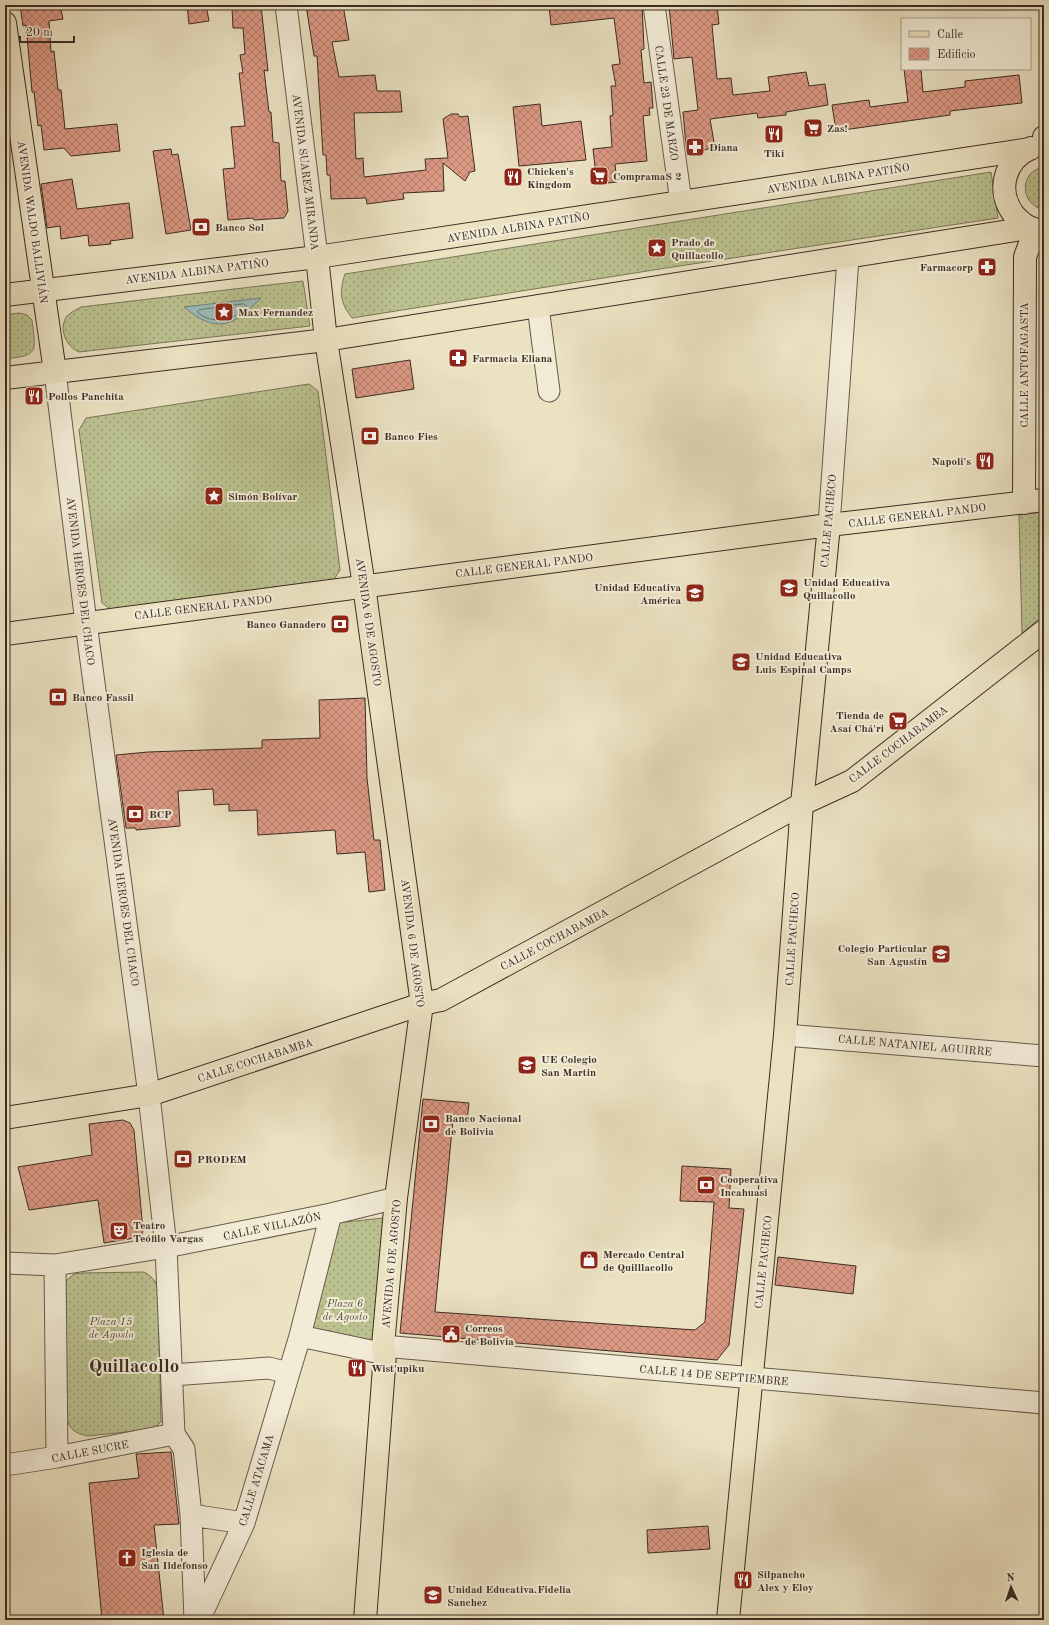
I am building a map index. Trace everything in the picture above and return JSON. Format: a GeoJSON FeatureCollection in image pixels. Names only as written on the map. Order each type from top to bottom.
{"type":"FeatureCollection","features":[{"type":"Feature","properties":{"kind":"main road","name":"AVENIDA WALDO BALLIVIÁN"},"geometry":{"type":"LineString","coordinates":[[5,24],[42,290],[55,372]]}},
{"type":"Feature","properties":{"kind":"main road","name":"AVENIDA ALBINA PATIÑO"},"geometry":{"type":"LineString","coordinates":[[5,295],[317,257],[681,202],[1040,144]]}},
{"type":"Feature","properties":{"kind":"main road"},"geometry":{"type":"LineString","coordinates":[[1036,230],[1017,219],[1009,208],[1004,194],[1004,180],[1009,167],[1018,156],[1040,144]]}},
{"type":"Feature","properties":{"kind":"main road"},"geometry":{"type":"LineString","coordinates":[[5,378],[326,340],[1036,230]]}},
{"type":"Feature","properties":{"kind":"main road","name":"CALLE ANTOFAGASTA"},"geometry":{"type":"LineString","coordinates":[[1034,501],[1025,257],[1036,230]]}},
{"type":"Feature","properties":{"kind":"main road","name":"AVENIDA SUAREZ MIRANDA"},"geometry":{"type":"LineString","coordinates":[[317,257],[326,340]]}},
{"type":"Feature","properties":{"kind":"main road","name":"AVENIDA 6 DE AGOSTO"},"geometry":{"type":"LineString","coordinates":[[326,340],[364,586],[422,1004],[396,1198],[365,1620]]}},
{"type":"Feature","properties":{"kind":"main road","name":"CALLE GENERAL PANDO"},"geometry":{"type":"LineString","coordinates":[[5,634],[828,526],[1034,501]]}},
{"type":"Feature","properties":{"kind":"main road","name":"CALLE PACHECO"},"geometry":{"type":"LineString","coordinates":[[728,1620],[785,1035],[802,804],[828,526]]}},
{"type":"Feature","properties":{"kind":"main road","name":"CALLE COCHABAMBA"},"geometry":{"type":"LineString","coordinates":[[5,1118],[149,1095],[422,1004],[441,1000],[802,804],[852,781],[1044,631]]}},
{"type":"Feature","properties":{"kind":"street","name":"AVENIDA SUAREZ MIRANDA"},"geometry":{"type":"LineString","coordinates":[[286,5],[317,257]]}},
{"type":"Feature","properties":{"kind":"street","name":"CALLE 23 DE MARZO"},"geometry":{"type":"LineString","coordinates":[[654,5],[681,202]]}},
{"type":"Feature","properties":{"kind":"street","name":"CALLE PACHECO"},"geometry":{"type":"LineString","coordinates":[[828,526],[848,258]]}},
{"type":"Feature","properties":{"kind":"street"},"geometry":{"type":"LineString","coordinates":[[538,306],[549,391]]}},
{"type":"Feature","properties":{"kind":"street","name":"AVENIDA HEROES DEL CHACO"},"geometry":{"type":"LineString","coordinates":[[55,372],[86,623],[149,1095],[166,1247],[174,1434]]}},
{"type":"Feature","properties":{"kind":"street","name":"CALLE NATANIEL AGUIRRE"},"geometry":{"type":"LineString","coordinates":[[785,1035],[1044,1056]]}},
{"type":"Feature","properties":{"kind":"street","name":"CALLE VILLAZÓN"},"geometry":{"type":"LineString","coordinates":[[5,1263],[55,1265],[166,1247],[331,1214],[396,1198]]}},
{"type":"Feature","properties":{"kind":"street","name":"CALLE ATACAMA"},"geometry":{"type":"LineString","coordinates":[[199,1620],[244,1523],[300,1336],[331,1214]]}},
{"type":"Feature","properties":{"kind":"street"},"geometry":{"type":"LineString","coordinates":[[55,1265],[57,1457]]}},
{"type":"Feature","properties":{"kind":"street","name":"CALLE 14 DE SEPTIEMBRE"},"geometry":{"type":"LineString","coordinates":[[300,1336],[384,1350],[752,1378],[1044,1403]]}},
{"type":"Feature","properties":{"kind":"street"},"geometry":{"type":"LineString","coordinates":[[172,1375],[269,1368],[288,1373]]}},
{"type":"Feature","properties":{"kind":"street"},"geometry":{"type":"LineString","coordinates":[[174,1434],[184,1448],[191,1515],[195,1620]]}},
{"type":"Feature","properties":{"kind":"street","name":"CALLE SUCRE"},"geometry":{"type":"LineString","coordinates":[[5,1465],[57,1457],[174,1434]]}},
{"type":"Feature","properties":{"kind":"street"},"geometry":{"type":"LineString","coordinates":[[191,1515],[244,1523]]}},
{"type":"Feature","properties":{"kind":"green space"},"geometry":{"type":"Polygon","coordinates":[[[1044,167],[1044,210],[1036,207],[1030,201],[1026,195],[1025,188],[1026,181],[1030,175],[1036,170],[1044,167]]]}},
{"type":"Feature","properties":{"kind":"green space","name":"Prado de Quillacollo"},"geometry":{"type":"Polygon","coordinates":[[[991,172],[998,218],[666,268],[352,318],[345,307],[341,292],[345,274],[991,172]]]}},
{"type":"Feature","properties":{"kind":"green space"},"geometry":{"type":"Polygon","coordinates":[[[303,281],[310,326],[79,352],[70,346],[63,331],[64,321],[67,316],[81,307],[303,281]]]}},
{"type":"Feature","properties":{"kind":"green space"},"geometry":{"type":"Polygon","coordinates":[[[19,313],[27,315],[32,320],[34,339],[33,350],[30,354],[24,356],[5,359],[5,315],[19,313]]]}},
{"type":"Feature","properties":{"kind":"green space"},"geometry":{"type":"Polygon","coordinates":[[[309,384],[318,391],[340,570],[333,581],[112,610],[102,603],[79,430],[86,418],[309,384]]]}},
{"type":"Feature","properties":{"kind":"green space"},"geometry":{"type":"Polygon","coordinates":[[[1044,512],[1044,615],[1022,633],[1019,515],[1044,512]]]}},
{"type":"Feature","properties":{"kind":"green space","name":"Plaza 6 de Agosto"},"geometry":{"type":"Polygon","coordinates":[[[383,1218],[373,1348],[306,1334],[337,1223],[383,1218]]]}},
{"type":"Feature","properties":{"kind":"green space","name":"Plaza 15 de Agosto"},"geometry":{"type":"Polygon","coordinates":[[[144,1272],[154,1280],[158,1290],[161,1422],[153,1429],[88,1436],[80,1434],[72,1429],[66,1418],[66,1281],[74,1274],[82,1273],[144,1272]]]}},
{"type":"Feature","properties":{"kind":"water"},"geometry":{"type":"Polygon","coordinates":[[[261,298],[242,315],[225,324],[216,324],[206,321],[184,307],[261,298]]]}},
{"type":"Feature","properties":{"kind":"building"},"geometry":{"type":"Polygon","coordinates":[[[20,5],[60,5],[63,19],[49,21],[51,52],[54,51],[58,90],[61,90],[65,129],[117,124],[120,151],[71,156],[64,148],[44,150],[41,125],[38,126],[34,92],[32,92],[26,25],[23,26],[20,5]]]}},
{"type":"Feature","properties":{"kind":"building"},"geometry":{"type":"Polygon","coordinates":[[[187,5],[206,5],[209,21],[189,24],[187,5]]]}},
{"type":"Feature","properties":{"kind":"building"},"geometry":{"type":"Polygon","coordinates":[[[234,5],[261,5],[268,71],[264,70],[269,112],[271,112],[273,142],[279,143],[281,181],[285,181],[288,211],[284,218],[228,220],[223,169],[235,168],[231,127],[245,126],[239,73],[243,73],[240,55],[245,54],[243,28],[233,28],[232,8],[234,5]]]}},
{"type":"Feature","properties":{"kind":"building"},"geometry":{"type":"Polygon","coordinates":[[[306,5],[343,5],[349,40],[332,42],[339,77],[375,75],[377,91],[400,91],[402,112],[354,113],[356,159],[363,158],[364,177],[426,170],[425,159],[448,158],[443,119],[451,114],[458,114],[460,117],[468,116],[475,171],[470,172],[465,181],[443,163],[444,191],[403,193],[404,199],[367,204],[366,198],[331,199],[330,175],[327,175],[326,155],[323,155],[317,56],[314,56],[306,5]]]}},
{"type":"Feature","properties":{"kind":"building"},"geometry":{"type":"Polygon","coordinates":[[[549,5],[642,5],[644,49],[641,50],[644,83],[651,82],[653,108],[649,108],[650,115],[643,116],[647,161],[615,164],[617,182],[597,184],[593,149],[612,147],[610,116],[613,115],[611,86],[616,86],[612,65],[620,64],[614,18],[551,25],[549,5]]]}},
{"type":"Feature","properties":{"kind":"building"},"geometry":{"type":"Polygon","coordinates":[[[669,5],[717,5],[719,24],[712,25],[717,79],[731,78],[733,95],[770,91],[768,77],[806,72],[809,86],[825,84],[828,105],[786,112],[786,115],[758,118],[757,113],[710,119],[715,148],[693,152],[686,146],[683,112],[698,110],[692,57],[674,59],[669,5]]]}},
{"type":"Feature","properties":{"kind":"building"},"geometry":{"type":"Polygon","coordinates":[[[904,70],[921,70],[923,92],[965,87],[965,81],[1019,75],[1022,103],[950,111],[950,115],[836,131],[832,105],[869,100],[870,107],[908,102],[904,70]]]}},
{"type":"Feature","properties":{"kind":"building"},"geometry":{"type":"Polygon","coordinates":[[[540,104],[542,126],[581,121],[586,160],[519,166],[513,107],[540,104]]]}},
{"type":"Feature","properties":{"kind":"building"},"geometry":{"type":"Polygon","coordinates":[[[171,149],[172,155],[178,154],[191,230],[166,234],[153,151],[171,149]]]}},
{"type":"Feature","properties":{"kind":"building"},"geometry":{"type":"Polygon","coordinates":[[[72,179],[77,209],[129,203],[133,238],[110,241],[111,244],[89,246],[88,235],[61,239],[60,226],[47,228],[41,184],[72,179]]]}},
{"type":"Feature","properties":{"kind":"building"},"geometry":{"type":"Polygon","coordinates":[[[410,360],[414,389],[356,398],[352,369],[410,360]]]}},
{"type":"Feature","properties":{"kind":"building"},"geometry":{"type":"Polygon","coordinates":[[[365,698],[367,778],[374,840],[380,840],[385,890],[369,892],[365,852],[337,854],[335,830],[258,835],[257,810],[229,811],[229,804],[214,805],[213,789],[178,791],[180,826],[136,830],[136,828],[126,828],[116,755],[148,752],[262,748],[262,740],[320,738],[319,700],[365,698]]]}},
{"type":"Feature","properties":{"kind":"building"},"geometry":{"type":"Polygon","coordinates":[[[423,1099],[469,1103],[467,1120],[453,1119],[435,1312],[695,1330],[705,1322],[714,1202],[680,1201],[682,1166],[731,1169],[729,1208],[744,1209],[729,1345],[717,1360],[400,1333],[423,1099]]]}},
{"type":"Feature","properties":{"kind":"building"},"geometry":{"type":"Polygon","coordinates":[[[123,1120],[130,1123],[134,1130],[143,1231],[141,1236],[104,1243],[98,1200],[29,1210],[18,1167],[92,1155],[89,1124],[123,1120]]]}},
{"type":"Feature","properties":{"kind":"building"},"geometry":{"type":"Polygon","coordinates":[[[778,1257],[856,1266],[853,1294],[775,1285],[778,1257]]]}},
{"type":"Feature","properties":{"kind":"building","name":"Iglesia de San Ildefonso"},"geometry":{"type":"Polygon","coordinates":[[[171,1452],[179,1524],[154,1525],[164,1620],[102,1620],[89,1483],[139,1478],[136,1454],[171,1452]]]}},
{"type":"Feature","properties":{"kind":"building"},"geometry":{"type":"Polygon","coordinates":[[[708,1526],[710,1549],[648,1553],[647,1530],[708,1526]]]}},
{"type":"Feature","properties":{"kind":"place","name":"Zas!"},"geometry":{"type":"Point","coordinates":[813,128]}},
{"type":"Feature","properties":{"kind":"place","name":"Tiki"},"geometry":{"type":"Point","coordinates":[774,134]}},
{"type":"Feature","properties":{"kind":"place","name":"Diana"},"geometry":{"type":"Point","coordinates":[695,147]}},
{"type":"Feature","properties":{"kind":"place","name":"CompramaS 2"},"geometry":{"type":"Point","coordinates":[599,176]}},
{"type":"Feature","properties":{"kind":"place","name":"Chicken's Kingdom"},"geometry":{"type":"Point","coordinates":[513,177]}},
{"type":"Feature","properties":{"kind":"place","name":"Banco Sol"},"geometry":{"type":"Point","coordinates":[201,227]}},
{"type":"Feature","properties":{"kind":"place","name":"Prado de Quillacollo"},"geometry":{"type":"Point","coordinates":[657,248]}},
{"type":"Feature","properties":{"kind":"place","name":"Farmacorp"},"geometry":{"type":"Point","coordinates":[987,267]}},
{"type":"Feature","properties":{"kind":"place","name":"Max Fernandez"},"geometry":{"type":"Point","coordinates":[224,312]}},
{"type":"Feature","properties":{"kind":"place","name":"Farmacia Eliana"},"geometry":{"type":"Point","coordinates":[458,358]}},
{"type":"Feature","properties":{"kind":"place","name":"Pollos Panchita"},"geometry":{"type":"Point","coordinates":[34,396]}},
{"type":"Feature","properties":{"kind":"place","name":"Banco Fies"},"geometry":{"type":"Point","coordinates":[370,436]}},
{"type":"Feature","properties":{"kind":"place","name":"Napoli's"},"geometry":{"type":"Point","coordinates":[985,461]}},
{"type":"Feature","properties":{"kind":"place","name":"Simón Bolívar"},"geometry":{"type":"Point","coordinates":[214,496]}},
{"type":"Feature","properties":{"kind":"place","name":"Unidad Educativa Quillacollo"},"geometry":{"type":"Point","coordinates":[789,588]}},
{"type":"Feature","properties":{"kind":"place","name":"Unidad Educativa América"},"geometry":{"type":"Point","coordinates":[695,593]}},
{"type":"Feature","properties":{"kind":"place","name":"Banco Ganadero"},"geometry":{"type":"Point","coordinates":[340,624]}},
{"type":"Feature","properties":{"kind":"place","name":"Unidad Educativa Luis Espinal Camps"},"geometry":{"type":"Point","coordinates":[741,662]}},
{"type":"Feature","properties":{"kind":"place","name":"Banco Fassil"},"geometry":{"type":"Point","coordinates":[58,697]}},
{"type":"Feature","properties":{"kind":"place","name":"Tienda de Asaí Chá'ri"},"geometry":{"type":"Point","coordinates":[898,721]}},
{"type":"Feature","properties":{"kind":"place","name":"BCP"},"geometry":{"type":"Point","coordinates":[135,814]}},
{"type":"Feature","properties":{"kind":"place","name":"Colegio Particular San Agustín"},"geometry":{"type":"Point","coordinates":[941,954]}},
{"type":"Feature","properties":{"kind":"place","name":"UE Colegio San Martin"},"geometry":{"type":"Point","coordinates":[527,1065]}},
{"type":"Feature","properties":{"kind":"place","name":"Banco Nacional de Bolivia"},"geometry":{"type":"Point","coordinates":[431,1124]}},
{"type":"Feature","properties":{"kind":"place","name":"PRODEM"},"geometry":{"type":"Point","coordinates":[183,1159]}},
{"type":"Feature","properties":{"kind":"place","name":"Cooperativa Incahuasi"},"geometry":{"type":"Point","coordinates":[706,1185]}},
{"type":"Feature","properties":{"kind":"place","name":"Teatro Teófilo Vargas"},"geometry":{"type":"Point","coordinates":[119,1231]}},
{"type":"Feature","properties":{"kind":"place","name":"Mercado Central de Quilllacollo"},"geometry":{"type":"Point","coordinates":[589,1260]}},
{"type":"Feature","properties":{"kind":"place","name":"Correos de Bolivia"},"geometry":{"type":"Point","coordinates":[451,1334]}},
{"type":"Feature","properties":{"kind":"place","name":"Wist'upiku"},"geometry":{"type":"Point","coordinates":[357,1368]}},
{"type":"Feature","properties":{"kind":"place","name":"Iglesia de San Ildefonso"},"geometry":{"type":"Point","coordinates":[127,1558]}},
{"type":"Feature","properties":{"kind":"place","name":"Silpancho Alex y Eloy"},"geometry":{"type":"Point","coordinates":[743,1580]}},
{"type":"Feature","properties":{"kind":"place","name":"Unidad Educativa.Fidelia Sanchez"},"geometry":{"type":"Point","coordinates":[433,1595]}},
{"type":"Feature","properties":{"kind":"district","name":"Quillacollo"},"geometry":{"type":"Point","coordinates":[134,1365]}}]}
